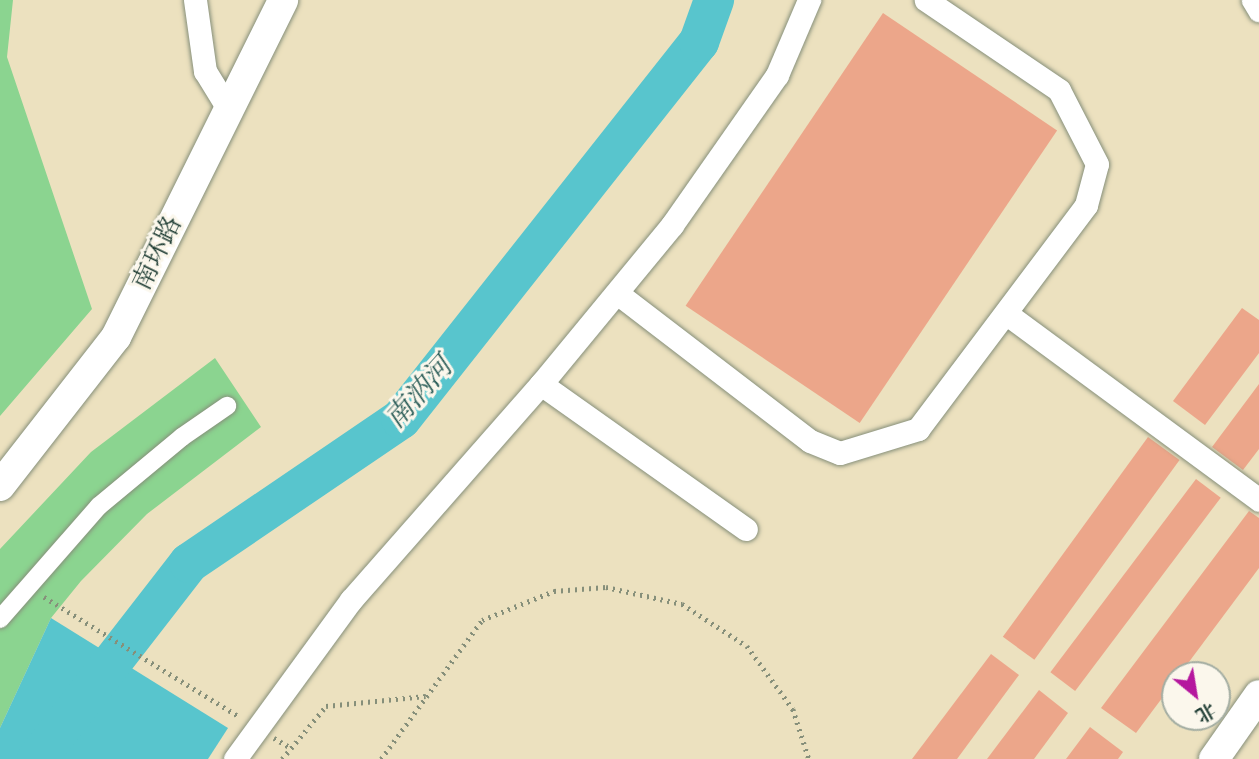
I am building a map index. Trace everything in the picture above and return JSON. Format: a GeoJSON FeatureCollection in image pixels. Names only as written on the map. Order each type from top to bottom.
{"type":"FeatureCollection","features":[{"type":"Feature","properties":{"kind":"street"},"geometry":{"type":"LineString","coordinates":[[195,0],[205,71],[229,110]]}},
{"type":"Feature","properties":{"kind":"street","name":"南环路"},"geometry":{"type":"LineString","coordinates":[[0,486],[116,337],[283,0]]}},
{"type":"Feature","properties":{"kind":"street"},"geometry":{"type":"LineString","coordinates":[[235,759],[351,600],[541,384],[672,225],[777,75],[808,0]]}},
{"type":"Feature","properties":{"kind":"street"},"geometry":{"type":"LineString","coordinates":[[617,293],[810,441],[840,453],[918,429],[1007,314],[1086,205],[1097,164],[1059,90],[926,0]]}},
{"type":"Feature","properties":{"kind":"street"},"geometry":{"type":"LineString","coordinates":[[1253,0],[1259,10]]}},
{"type":"Feature","properties":{"kind":"street"},"geometry":{"type":"LineString","coordinates":[[1007,314],[1259,500]]}},
{"type":"Feature","properties":{"kind":"street"},"geometry":{"type":"LineString","coordinates":[[541,384],[746,529]]}},
{"type":"Feature","properties":{"kind":"street"},"geometry":{"type":"LineString","coordinates":[[0,619],[70,535],[139,470],[227,406]]}},
{"type":"Feature","properties":{"kind":"street"},"geometry":{"type":"LineString","coordinates":[[1214,759],[1259,695]]}},
{"type":"Feature","properties":{"kind":"path"},"geometry":{"type":"LineString","coordinates":[[26,586],[202,694]]}},
{"type":"Feature","properties":{"kind":"path"},"geometry":{"type":"LineString","coordinates":[[381,759],[482,620],[505,608],[580,587],[632,589],[705,615],[747,646],[793,709],[809,759]]}},
{"type":"Feature","properties":{"kind":"path"},"geometry":{"type":"LineString","coordinates":[[282,759],[326,706],[427,696]]}},
{"type":"Feature","properties":{"kind":"green space"},"geometry":{"type":"Polygon","coordinates":[[[0,0],[13,0],[7,57],[92,309],[0,416],[0,0]]]}},
{"type":"Feature","properties":{"kind":"green space"},"geometry":{"type":"Polygon","coordinates":[[[215,358],[261,427],[147,514],[81,581],[51,618],[0,728],[0,549],[91,452],[215,358]]]}},
{"type":"Feature","properties":{"kind":"water"},"geometry":{"type":"Polygon","coordinates":[[[51,618],[228,728],[208,759],[0,759],[0,728],[51,618]]]}},
{"type":"Feature","properties":{"kind":"building"},"geometry":{"type":"Polygon","coordinates":[[[883,13],[1057,130],[860,423],[686,306],[883,13]]]}},
{"type":"Feature","properties":{"kind":"building"},"geometry":{"type":"Polygon","coordinates":[[[1242,308],[1259,320],[1259,353],[1205,425],[1173,401],[1242,308]]]}},
{"type":"Feature","properties":{"kind":"building"},"geometry":{"type":"Polygon","coordinates":[[[1259,384],[1259,449],[1243,470],[1212,447],[1259,384]]]}},
{"type":"Feature","properties":{"kind":"building"},"geometry":{"type":"Polygon","coordinates":[[[1148,437],[1180,460],[1034,660],[1003,637],[1148,437]]]}},
{"type":"Feature","properties":{"kind":"building"},"geometry":{"type":"Polygon","coordinates":[[[1196,479],[1221,498],[1075,691],[1050,672],[1196,479]]]}},
{"type":"Feature","properties":{"kind":"building"},"geometry":{"type":"Polygon","coordinates":[[[1249,511],[1259,518],[1259,568],[1190,661],[1161,661],[1161,699],[1136,733],[1101,708],[1249,511]]]}},
{"type":"Feature","properties":{"kind":"building"},"geometry":{"type":"Polygon","coordinates":[[[991,654],[1019,675],[957,759],[912,759],[991,654]]]}},
{"type":"Feature","properties":{"kind":"building"},"geometry":{"type":"Polygon","coordinates":[[[1039,690],[1068,713],[1034,759],[987,759],[1039,690]]]}},
{"type":"Feature","properties":{"kind":"building"},"geometry":{"type":"Polygon","coordinates":[[[1090,727],[1123,752],[1118,759],[1066,759],[1090,727]]]}},
{"type":"Feature","properties":{"kind":"waterway","name":"南汭河"},"geometry":{"type":"LineString","coordinates":[[37,759],[189,563],[401,419],[699,42],[714,0]]}}]}
